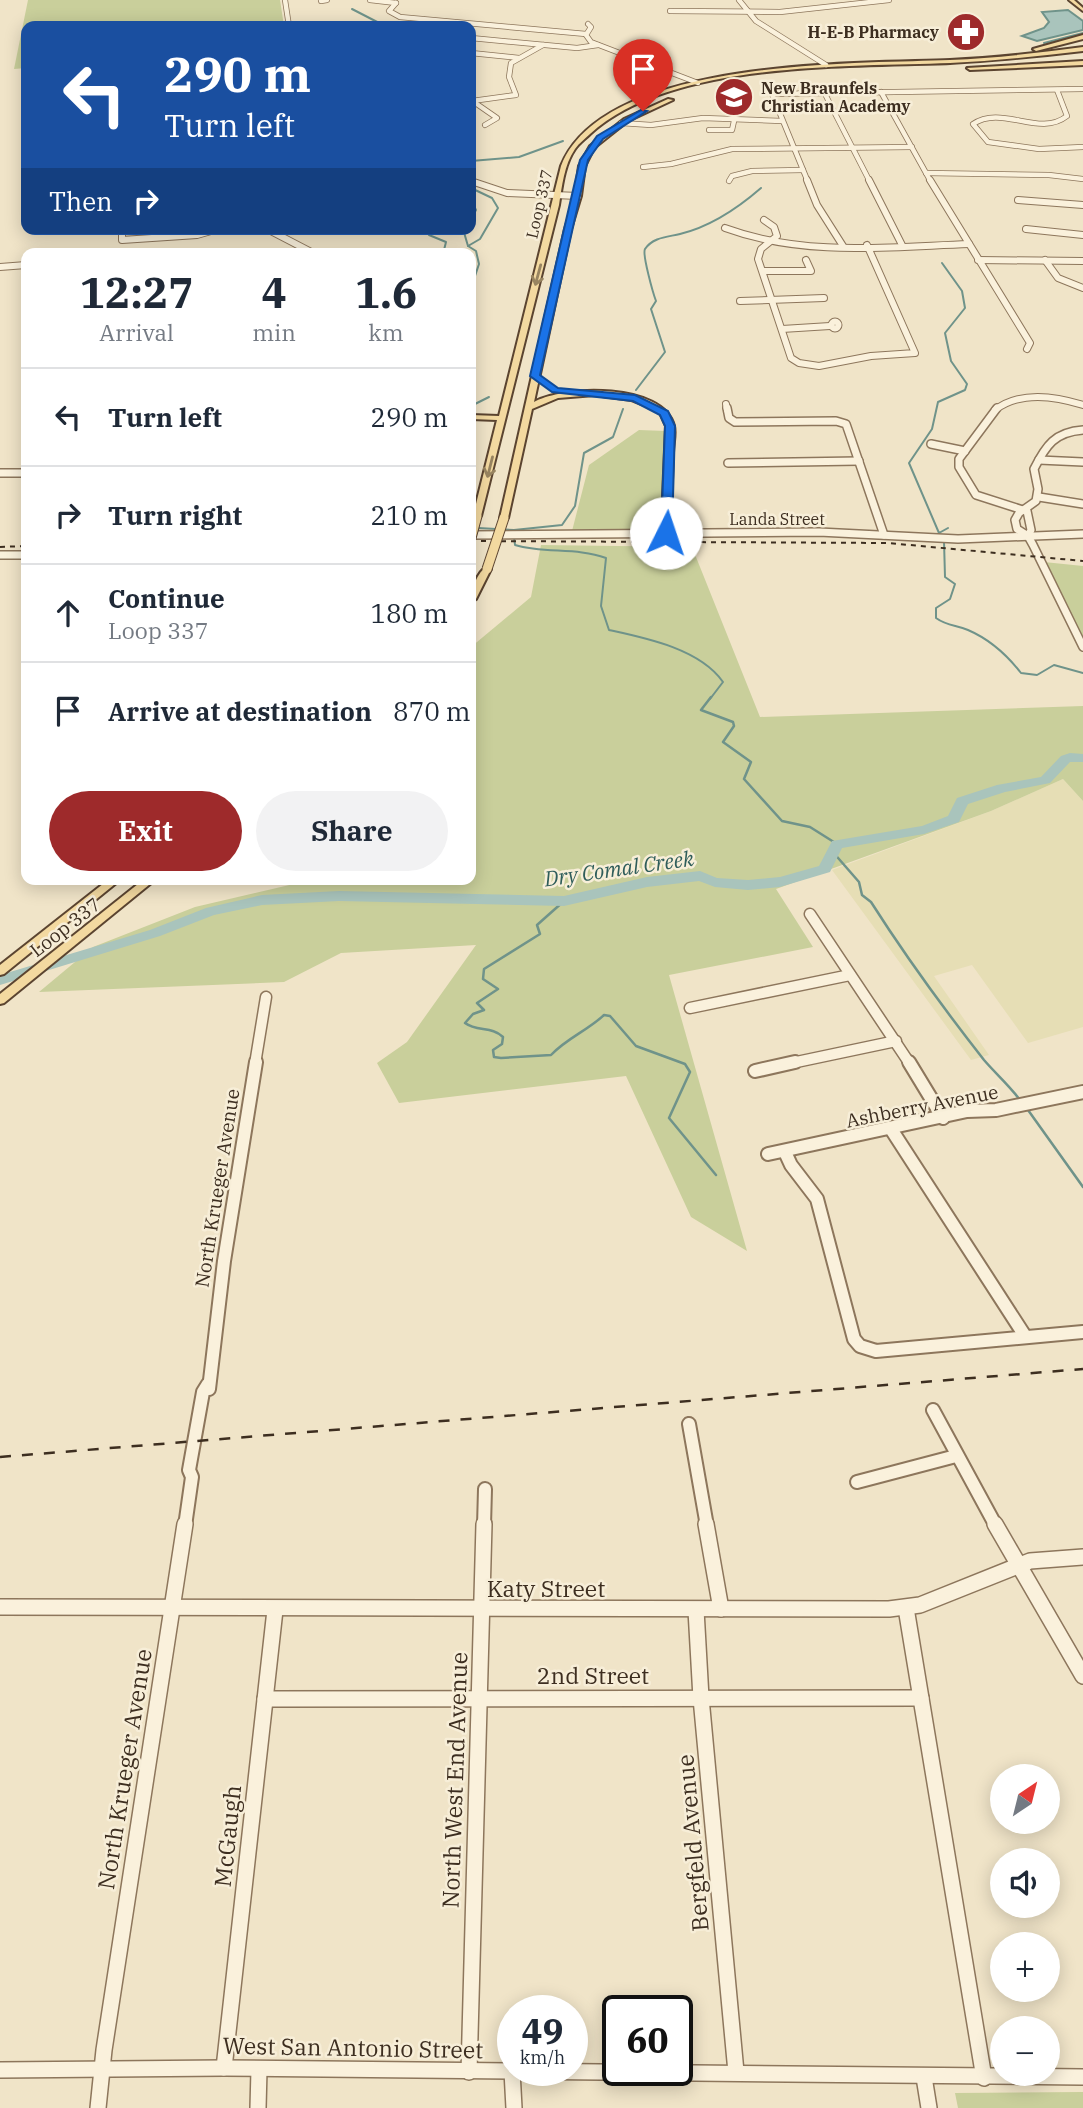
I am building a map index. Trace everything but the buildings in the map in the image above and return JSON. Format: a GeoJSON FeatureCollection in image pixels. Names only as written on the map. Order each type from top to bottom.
{"type":"FeatureCollection","features":[{"type":"Feature","properties":{"kind":"main road"},"geometry":{"type":"LineString","coordinates":[[991,59],[1083,37]]}},
{"type":"Feature","properties":{"kind":"main road","name":"Loop 337"},"geometry":{"type":"LineString","coordinates":[[476,519],[556,205],[560,180],[568,154],[588,132],[637,103],[696,84],[739,74],[807,66],[991,59],[1083,49]]}},
{"type":"Feature","properties":{"kind":"main road","name":"Loop 337"},"geometry":{"type":"LineString","coordinates":[[528,408],[578,187],[589,151],[600,138],[621,123],[686,94],[753,78],[804,72],[969,68],[1083,56]]}},
{"type":"Feature","properties":{"kind":"main road"},"geometry":{"type":"LineString","coordinates":[[686,94],[739,79],[824,65],[967,66],[1065,59]]}},
{"type":"Feature","properties":{"kind":"main road"},"geometry":{"type":"LineString","coordinates":[[807,66],[814,64],[814,61]]}},
{"type":"Feature","properties":{"kind":"main road"},"geometry":{"type":"LineString","coordinates":[[969,68],[1083,63]]}},
{"type":"Feature","properties":{"kind":"main road"},"geometry":{"type":"LineString","coordinates":[[560,180],[567,192],[578,187]]}},
{"type":"Feature","properties":{"kind":"main road"},"geometry":{"type":"LineString","coordinates":[[556,205],[563,201],[569,202],[573,211]]}},
{"type":"Feature","properties":{"kind":"main road"},"geometry":{"type":"LineString","coordinates":[[535,376],[545,385],[569,393]]}},
{"type":"Feature","properties":{"kind":"main road"},"geometry":{"type":"LineString","coordinates":[[476,590],[487,569],[504,518],[528,408],[551,395],[569,393],[635,398],[665,413],[670,426],[666,533]]}},
{"type":"Feature","properties":{"kind":"main road"},"geometry":{"type":"LineString","coordinates":[[476,417],[502,418]]}},
{"type":"Feature","properties":{"kind":"main road"},"geometry":{"type":"LineString","coordinates":[[645,533],[659,528],[667,520]]}},
{"type":"Feature","properties":{"kind":"main road","name":"Loop 337"},"geometry":{"type":"LineString","coordinates":[[0,971],[109,885]]}},
{"type":"Feature","properties":{"kind":"main road","name":"Loop 337"},"geometry":{"type":"LineString","coordinates":[[0,1000],[144,885]]}},
{"type":"Feature","properties":{"kind":"street"},"geometry":{"type":"LineString","coordinates":[[285,0],[288,21]]}},
{"type":"Feature","properties":{"kind":"street"},"geometry":{"type":"LineString","coordinates":[[320,1],[327,0]]}},
{"type":"Feature","properties":{"kind":"street"},"geometry":{"type":"LineString","coordinates":[[370,0],[396,3],[389,10],[393,15],[455,21]]}},
{"type":"Feature","properties":{"kind":"street"},"geometry":{"type":"LineString","coordinates":[[733,0],[756,21],[824,65]]}},
{"type":"Feature","properties":{"kind":"street"},"geometry":{"type":"LineString","coordinates":[[739,0],[745,12],[814,61],[824,65]]}},
{"type":"Feature","properties":{"kind":"street"},"geometry":{"type":"LineString","coordinates":[[670,11],[830,9],[889,0]]}},
{"type":"Feature","properties":{"kind":"street"},"geometry":{"type":"LineString","coordinates":[[476,23],[586,34]]}},
{"type":"Feature","properties":{"kind":"street"},"geometry":{"type":"LineString","coordinates":[[586,34],[591,27],[588,24]]}},
{"type":"Feature","properties":{"kind":"street"},"geometry":{"type":"LineString","coordinates":[[586,34],[588,40],[598,46],[696,84]]}},
{"type":"Feature","properties":{"kind":"street"},"geometry":{"type":"LineString","coordinates":[[476,38],[578,48],[598,46]]}},
{"type":"Feature","properties":{"kind":"street"},"geometry":{"type":"LineString","coordinates":[[476,100],[516,95],[509,77],[511,63],[544,45]]}},
{"type":"Feature","properties":{"kind":"street"},"geometry":{"type":"LineString","coordinates":[[476,54],[519,58]]}},
{"type":"Feature","properties":{"kind":"street"},"geometry":{"type":"LineString","coordinates":[[929,80],[936,91]]}},
{"type":"Feature","properties":{"kind":"street"},"geometry":{"type":"LineString","coordinates":[[843,246],[817,205],[772,93],[1083,89]]}},
{"type":"Feature","properties":{"kind":"street"},"geometry":{"type":"LineString","coordinates":[[969,116],[978,119],[1012,117],[1048,124],[1065,120],[1067,116],[1057,90]]}},
{"type":"Feature","properties":{"kind":"street"},"geometry":{"type":"LineString","coordinates":[[824,92],[902,245]]}},
{"type":"Feature","properties":{"kind":"street"},"geometry":{"type":"LineString","coordinates":[[881,92],[926,173],[1030,343],[1027,349]]}},
{"type":"Feature","properties":{"kind":"street"},"geometry":{"type":"LineString","coordinates":[[476,103],[497,118],[485,125]]}},
{"type":"Feature","properties":{"kind":"street"},"geometry":{"type":"LineString","coordinates":[[621,123],[646,125],[684,118],[719,117],[734,121],[782,121]]}},
{"type":"Feature","properties":{"kind":"street"},"geometry":{"type":"LineString","coordinates":[[978,119],[973,124],[988,142],[1038,149],[1083,147]]}},
{"type":"Feature","properties":{"kind":"street"},"geometry":{"type":"LineString","coordinates":[[709,130],[732,130],[734,121]]}},
{"type":"Feature","properties":{"kind":"street"},"geometry":{"type":"LineString","coordinates":[[643,167],[671,164],[728,150],[912,147]]}},
{"type":"Feature","properties":{"kind":"street"},"geometry":{"type":"LineString","coordinates":[[729,181],[735,174],[747,172],[803,170]]}},
{"type":"Feature","properties":{"kind":"street"},"geometry":{"type":"LineString","coordinates":[[926,173],[1049,175],[1083,179]]}},
{"type":"Feature","properties":{"kind":"street"},"geometry":{"type":"LineString","coordinates":[[476,183],[507,193],[578,196]]}},
{"type":"Feature","properties":{"kind":"street"},"geometry":{"type":"LineString","coordinates":[[1018,200],[1083,205]]}},
{"type":"Feature","properties":{"kind":"street"},"geometry":{"type":"LineString","coordinates":[[764,220],[777,232],[772,243],[758,256],[791,358],[798,363],[826,365],[867,357],[914,354],[867,246]]}},
{"type":"Feature","properties":{"kind":"street"},"geometry":{"type":"LineString","coordinates":[[725,228],[772,243],[843,246],[969,244]]}},
{"type":"Feature","properties":{"kind":"street"},"geometry":{"type":"LineString","coordinates":[[1026,229],[1083,235]]}},
{"type":"Feature","properties":{"kind":"street"},"geometry":{"type":"LineString","coordinates":[[122,235],[122,240],[198,235]]}},
{"type":"Feature","properties":{"kind":"street"},"geometry":{"type":"LineString","coordinates":[[278,235],[303,248]]}},
{"type":"Feature","properties":{"kind":"street"},"geometry":{"type":"LineString","coordinates":[[763,271],[811,271],[806,260]]}},
{"type":"Feature","properties":{"kind":"street"},"geometry":{"type":"LineString","coordinates":[[978,260],[1083,261]]}},
{"type":"Feature","properties":{"kind":"street"},"geometry":{"type":"LineString","coordinates":[[1045,260],[1058,278],[1083,288]]}},
{"type":"Feature","properties":{"kind":"street"},"geometry":{"type":"LineString","coordinates":[[0,267],[21,265]]}},
{"type":"Feature","properties":{"kind":"street"},"geometry":{"type":"LineString","coordinates":[[740,301],[824,298]]}},
{"type":"Feature","properties":{"kind":"street"},"geometry":{"type":"LineString","coordinates":[[782,330],[830,326]]}},
{"type":"Feature","properties":{"kind":"street"},"geometry":{"type":"LineString","coordinates":[[1027,511],[985,500],[973,493],[958,465],[965,451],[994,411],[1003,405],[1058,399],[1083,405]]}},
{"type":"Feature","properties":{"kind":"street"},"geometry":{"type":"LineString","coordinates":[[726,404],[729,418],[735,422],[842,422],[846,425],[884,535]]}},
{"type":"Feature","properties":{"kind":"street"},"geometry":{"type":"LineString","coordinates":[[1083,430],[1055,435],[1034,469],[1040,485],[1039,497],[1027,511],[1019,513],[1015,520],[1017,529],[1028,536],[1033,545],[1083,647]]}},
{"type":"Feature","properties":{"kind":"street"},"geometry":{"type":"LineString","coordinates":[[931,444],[965,451]]}},
{"type":"Feature","properties":{"kind":"street"},"geometry":{"type":"LineString","coordinates":[[1039,460],[1083,462]]}},
{"type":"Feature","properties":{"kind":"street"},"geometry":{"type":"LineString","coordinates":[[728,463],[859,461]]}},
{"type":"Feature","properties":{"kind":"street"},"geometry":{"type":"LineString","coordinates":[[0,473],[21,473]]}},
{"type":"Feature","properties":{"kind":"street"},"geometry":{"type":"LineString","coordinates":[[1039,497],[1083,504]]}},
{"type":"Feature","properties":{"kind":"street"},"geometry":{"type":"LineString","coordinates":[[1027,511],[1028,536]]}},
{"type":"Feature","properties":{"kind":"street"},"geometry":{"type":"LineString","coordinates":[[1015,520],[1028,521]]}},
{"type":"Feature","properties":{"kind":"street","name":"Landa Street"},"geometry":{"type":"LineString","coordinates":[[476,536],[666,533],[884,535],[958,539],[1083,534]]}},
{"type":"Feature","properties":{"kind":"street"},"geometry":{"type":"LineString","coordinates":[[0,555],[21,555]]}},
{"type":"Feature","properties":{"kind":"street"},"geometry":{"type":"LineString","coordinates":[[810,914],[896,1041],[943,1118]]}},
{"type":"Feature","properties":{"kind":"street"},"geometry":{"type":"LineString","coordinates":[[690,1008],[850,975]]}},
{"type":"Feature","properties":{"kind":"street","name":"North Krueger Avenue"},"geometry":{"type":"LineString","coordinates":[[98,2108],[192,1477],[197,1470],[209,1391],[266,998]]}},
{"type":"Feature","properties":{"kind":"street"},"geometry":{"type":"LineString","coordinates":[[755,1071],[896,1041]]}},
{"type":"Feature","properties":{"kind":"street","name":"Ashberry Avenue"},"geometry":{"type":"LineString","coordinates":[[768,1154],[943,1118],[1082,1095]]}},
{"type":"Feature","properties":{"kind":"street"},"geometry":{"type":"LineString","coordinates":[[891,1129],[1025,1336]]}},
{"type":"Feature","properties":{"kind":"street"},"geometry":{"type":"LineString","coordinates":[[785,1152],[793,1172],[810,1186],[817,1199],[853,1335],[860,1346],[876,1352],[1083,1332]]}},
{"type":"Feature","properties":{"kind":"street"},"geometry":{"type":"LineString","coordinates":[[933,1410],[956,1456],[1083,1676]]}},
{"type":"Feature","properties":{"kind":"street"},"geometry":{"type":"LineString","coordinates":[[689,1424],[721,1609]]}},
{"type":"Feature","properties":{"kind":"street"},"geometry":{"type":"LineString","coordinates":[[858,1482],[956,1456]]}},
{"type":"Feature","properties":{"kind":"street","name":"North West End Avenue"},"geometry":{"type":"LineString","coordinates":[[469,2072],[485,1489]]}},
{"type":"Feature","properties":{"kind":"street","name":"Katy Street"},"geometry":{"type":"LineString","coordinates":[[0,1607],[173,1605],[275,1610],[906,1608],[1019,1565],[1083,1557]]}},
{"type":"Feature","properties":{"kind":"street"},"geometry":{"type":"LineString","coordinates":[[906,1608],[984,2078]]}},
{"type":"Feature","properties":{"kind":"street","name":"McGaugh"},"geometry":{"type":"LineString","coordinates":[[224,2068],[275,1610]]}},
{"type":"Feature","properties":{"kind":"street","name":"Bergfeld Avenue"},"geometry":{"type":"LineString","coordinates":[[696,1610],[701,1698],[736,2072]]}},
{"type":"Feature","properties":{"kind":"street","name":"2nd Street"},"geometry":{"type":"LineString","coordinates":[[265,1699],[921,1698]]}},
{"type":"Feature","properties":{"kind":"street","name":"West San Antonio Street"},"geometry":{"type":"LineString","coordinates":[[0,2070],[224,2068],[497,2071]]}},
{"type":"Feature","properties":{"kind":"street"},"geometry":{"type":"LineString","coordinates":[[258,2108],[259,2070]]}},
{"type":"Feature","properties":{"kind":"street","name":"West San Antonio Street"},"geometry":{"type":"LineString","coordinates":[[588,2071],[984,2078],[1083,2077]]}},
{"type":"Feature","properties":{"kind":"street"},"geometry":{"type":"LineString","coordinates":[[924,2077],[929,2108]]}},
{"type":"Feature","properties":{"kind":"street"},"geometry":{"type":"LineString","coordinates":[[513,2086],[514,2108]]}},
{"type":"Feature","properties":{"kind":"shaded area"},"geometry":{"type":"Polygon","coordinates":[[[1063,779],[1083,801],[1083,1027],[1028,1043],[972,965],[934,976],[989,1055],[971,1060],[832,870],[991,811],[1063,779]]]}},
{"type":"Feature","properties":{"kind":"green space"},"geometry":{"type":"Polygon","coordinates":[[[28,0],[280,0],[283,21],[24,21],[28,0]]]}},
{"type":"Feature","properties":{"kind":"green space"},"geometry":{"type":"Polygon","coordinates":[[[21,34],[21,68],[14,69],[21,34]]]}},
{"type":"Feature","properties":{"kind":"green space"},"geometry":{"type":"Polygon","coordinates":[[[639,430],[666,431],[665,517],[659,524],[636,531],[572,531],[589,465],[639,430]]]}},
{"type":"Feature","properties":{"kind":"green space"},"geometry":{"type":"Polygon","coordinates":[[[541,545],[692,547],[760,717],[1083,706],[1083,801],[1063,779],[991,811],[776,889],[813,947],[669,975],[747,1251],[691,1217],[626,1076],[399,1103],[377,1063],[407,1042],[476,945],[341,953],[284,982],[39,992],[93,947],[195,907],[289,885],[476,885],[476,643],[531,597],[541,545]]]}},
{"type":"Feature","properties":{"kind":"green space"},"geometry":{"type":"Polygon","coordinates":[[[1044,562],[1083,566],[1083,637],[1044,562]]]}},
{"type":"Feature","properties":{"kind":"green space"},"geometry":{"type":"Polygon","coordinates":[[[1083,2092],[1083,2108],[958,2108],[955,2093],[1083,2092]]]}},
{"type":"Feature","properties":{"kind":"water"},"geometry":{"type":"Polygon","coordinates":[[[1068,10],[1083,21],[1083,30],[1037,41],[1022,36],[1044,28],[1049,22],[1042,12],[1068,10]]]}},
{"type":"Feature","properties":{"kind":"waterway"},"geometry":{"type":"LineString","coordinates":[[352,9],[375,21]]}},
{"type":"Feature","properties":{"kind":"waterway"},"geometry":{"type":"LineString","coordinates":[[1044,43],[1083,33]]}},
{"type":"Feature","properties":{"kind":"waterway"},"geometry":{"type":"LineString","coordinates":[[476,161],[519,157],[563,141]]}},
{"type":"Feature","properties":{"kind":"waterway"},"geometry":{"type":"LineString","coordinates":[[636,390],[665,352],[651,309],[656,301],[646,266],[645,249],[656,240],[691,231],[712,222],[761,188]]}},
{"type":"Feature","properties":{"kind":"waterway"},"geometry":{"type":"LineString","coordinates":[[468,246],[480,239],[498,208],[492,198],[476,190]]}},
{"type":"Feature","properties":{"kind":"waterway"},"geometry":{"type":"LineString","coordinates":[[429,235],[446,242],[444,248]]}},
{"type":"Feature","properties":{"kind":"waterway"},"geometry":{"type":"LineString","coordinates":[[465,235],[468,246]]}},
{"type":"Feature","properties":{"kind":"waterway"},"geometry":{"type":"LineString","coordinates":[[476,251],[479,264],[476,273]]}},
{"type":"Feature","properties":{"kind":"waterway"},"geometry":{"type":"LineString","coordinates":[[942,263],[962,291],[965,308],[945,333],[951,361],[967,384],[965,390],[938,402],[932,429],[909,463],[939,533],[948,528]]}},
{"type":"Feature","properties":{"kind":"waterway"},"geometry":{"type":"LineString","coordinates":[[476,404],[489,397]]}},
{"type":"Feature","properties":{"kind":"waterway"},"geometry":{"type":"LineString","coordinates":[[478,528],[514,530],[562,525],[575,506],[584,453],[613,437],[623,409]]}},
{"type":"Feature","properties":{"kind":"waterway"},"geometry":{"type":"LineString","coordinates":[[514,537],[515,545],[526,548],[583,553],[606,558],[601,606],[609,630],[671,647],[701,661],[723,682],[710,699]]}},
{"type":"Feature","properties":{"kind":"waterway"},"geometry":{"type":"LineString","coordinates":[[944,541],[945,577],[955,584],[950,599],[936,608],[936,618],[983,638],[1004,654],[1021,673],[1037,675],[1054,665],[1083,673]]}},
{"type":"Feature","properties":{"kind":"waterway"},"geometry":{"type":"LineString","coordinates":[[711,697],[701,710],[733,722],[734,726],[723,742],[751,762],[744,779],[782,821],[810,827],[837,844]]}},
{"type":"Feature","properties":{"kind":"waterway","name":"Dry Comal Creek"},"geometry":{"type":"LineString","coordinates":[[0,980],[155,933],[211,911],[262,900],[339,896],[564,901],[647,882],[700,876],[715,882],[748,885],[780,882],[825,869],[837,844],[924,830],[954,819],[962,801],[1002,788],[1045,780],[1065,759],[1083,758]]}},
{"type":"Feature","properties":{"kind":"waterway"},"geometry":{"type":"LineString","coordinates":[[832,851],[859,882],[862,895],[871,902],[954,1022],[1020,1100]]}},
{"type":"Feature","properties":{"kind":"waterway"},"geometry":{"type":"LineString","coordinates":[[564,901],[537,925],[540,934],[484,969],[483,979],[498,989],[477,1003],[484,1010],[473,1014],[465,1023],[494,1031],[503,1037],[502,1044],[493,1050],[494,1057],[501,1058],[551,1055],[604,1015],[610,1016],[636,1046],[685,1064],[690,1072],[669,1118],[716,1175]]}},
{"type":"Feature","properties":{"kind":"waterway"},"geometry":{"type":"LineString","coordinates":[[1028,1110],[1083,1187]]}},
{"type":"Feature","properties":{"kind":"railway"},"geometry":{"type":"LineString","coordinates":[[476,541],[888,543],[1083,561]]}},
{"type":"Feature","properties":{"kind":"railway"},"geometry":{"type":"LineString","coordinates":[[0,547],[21,546]]}},
{"type":"Feature","properties":{"kind":"railway"},"geometry":{"type":"LineString","coordinates":[[0,1457],[1083,1369]]}},
{"type":"Feature","properties":{"kind":"place","name":"H-E-B Pharmacy"},"geometry":{"type":"Point","coordinates":[966,32]}},
{"type":"Feature","properties":{"kind":"place","name":"New Braunfels Christian Academy"},"geometry":{"type":"Point","coordinates":[734,97]}},
{"type":"Feature","properties":{"kind":"route"},"geometry":{"type":"LineString","coordinates":[[643,111],[612,128],[592,146],[584,160],[578,196],[568,227],[535,376],[556,390],[635,398],[654,405],[665,413],[670,426],[666,533]]}}]}
